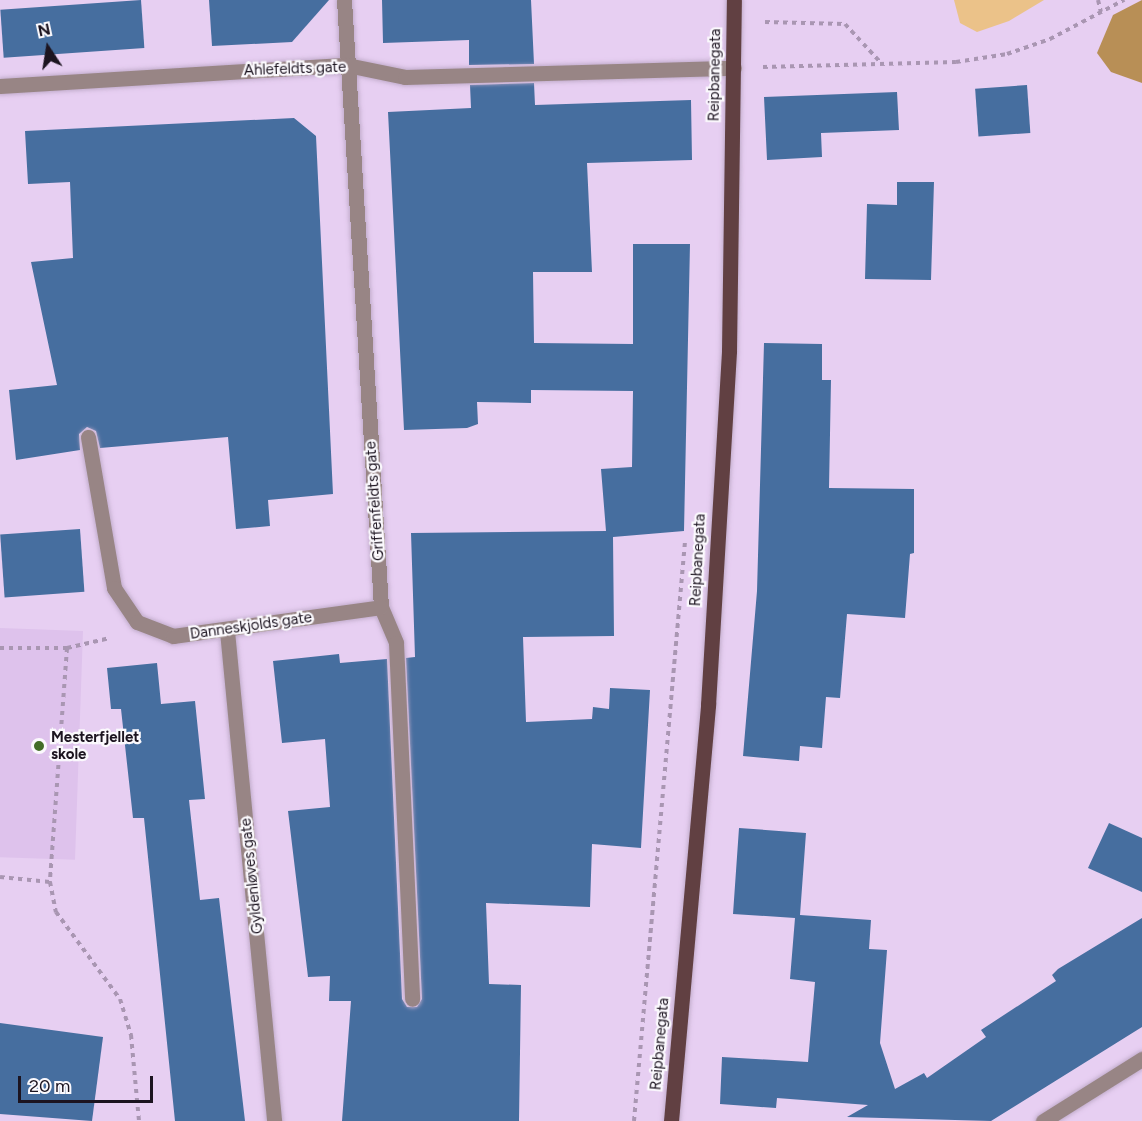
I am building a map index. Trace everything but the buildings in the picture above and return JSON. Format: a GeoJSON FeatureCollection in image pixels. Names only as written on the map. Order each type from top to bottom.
{"type":"FeatureCollection","features":[{"type":"Feature","properties":{"kind":"main road","name":"Reipbanegata"},"geometry":{"type":"LineString","coordinates":[[671,1121],[717,555],[729,351],[734,0]]}},
{"type":"Feature","properties":{"kind":"street","name":"Griffenfeldts gate"},"geometry":{"type":"LineString","coordinates":[[344,0],[381,607],[396,643],[412,999]]}},
{"type":"Feature","properties":{"kind":"street","name":"Ahlefeldts gate"},"geometry":{"type":"LineString","coordinates":[[0,86],[347,65],[405,77],[734,68]]}},
{"type":"Feature","properties":{"kind":"street"},"geometry":{"type":"LineString","coordinates":[[88,436],[114,588],[137,622]]}},
{"type":"Feature","properties":{"kind":"street","name":"Danneskjolds gate"},"geometry":{"type":"LineString","coordinates":[[137,622],[172,636],[227,631],[381,607]]}},
{"type":"Feature","properties":{"kind":"street","name":"Gyldenløves gate"},"geometry":{"type":"LineString","coordinates":[[227,631],[274,1121]]}},
{"type":"Feature","properties":{"kind":"street"},"geometry":{"type":"LineString","coordinates":[[1042,1121],[1142,1059]]}},
{"type":"Feature","properties":{"kind":"path"},"geometry":{"type":"LineString","coordinates":[[1098,0],[1101,12]]}},
{"type":"Feature","properties":{"kind":"path"},"geometry":{"type":"LineString","coordinates":[[734,68],[882,64],[1007,54],[1124,0]]}},
{"type":"Feature","properties":{"kind":"path"},"geometry":{"type":"LineString","coordinates":[[761,22],[845,24],[882,64]]}},
{"type":"Feature","properties":{"kind":"path"},"geometry":{"type":"LineString","coordinates":[[634,1121],[682,547],[689,534]]}},
{"type":"Feature","properties":{"kind":"path"},"geometry":{"type":"LineString","coordinates":[[0,648],[67,648],[110,639],[137,622]]}},
{"type":"Feature","properties":{"kind":"path"},"geometry":{"type":"LineString","coordinates":[[67,648],[50,882],[56,912],[120,999],[131,1035],[139,1121]]}},
{"type":"Feature","properties":{"kind":"path"},"geometry":{"type":"LineString","coordinates":[[0,877],[50,882]]}},
{"type":"Feature","properties":{"kind":"shaded area"},"geometry":{"type":"Polygon","coordinates":[[[954,0],[1044,0],[1009,21],[977,32],[960,23],[954,0]]]}},
{"type":"Feature","properties":{"kind":"shaded area"},"geometry":{"type":"Polygon","coordinates":[[[1142,0],[1142,83],[1111,72],[1097,53],[1113,15],[1142,0]]]}},
{"type":"Feature","properties":{"kind":"shaded area","name":"Mesterfjellet skole"},"geometry":{"type":"Polygon","coordinates":[[[0,628],[83,631],[75,860],[0,857],[0,628]]]}},
{"type":"Feature","properties":{"kind":"place","name":"Mesterfjellet skole"},"geometry":{"type":"Point","coordinates":[39,746]}}]}
